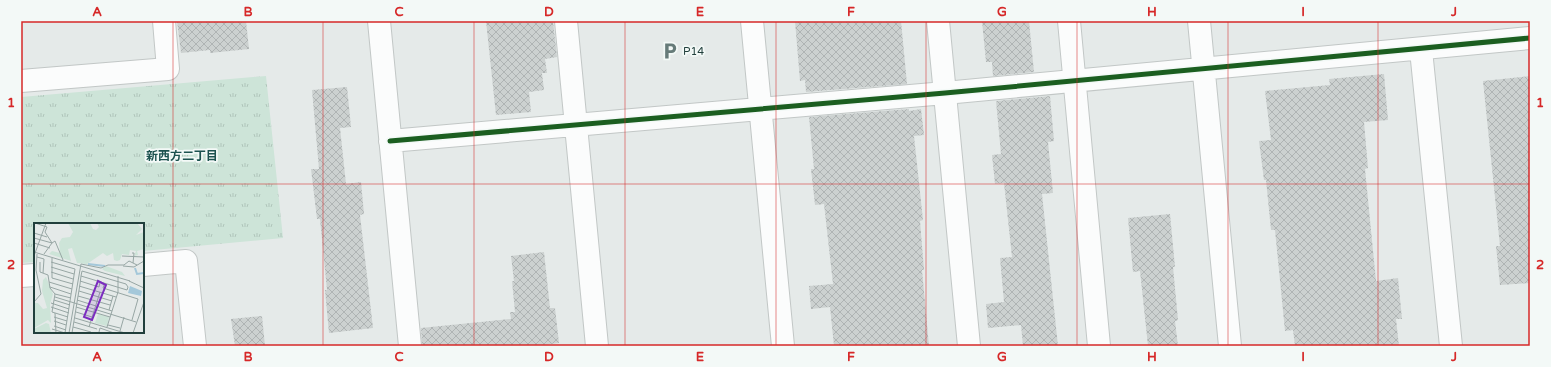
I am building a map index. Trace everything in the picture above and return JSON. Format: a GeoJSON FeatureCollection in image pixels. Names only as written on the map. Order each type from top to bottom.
{"type":"FeatureCollection","features":[{"type":"Feature","properties":{"kind":"street"},"geometry":{"type":"LineString","coordinates":[[21,81],[168,69],[164,21]]}},
{"type":"Feature","properties":{"kind":"street"},"geometry":{"type":"LineString","coordinates":[[379,21],[410,346]]}},
{"type":"Feature","properties":{"kind":"street"},"geometry":{"type":"LineString","coordinates":[[566,21],[597,346]]}},
{"type":"Feature","properties":{"kind":"street"},"geometry":{"type":"LineString","coordinates":[[752,21],[783,346]]}},
{"type":"Feature","properties":{"kind":"street"},"geometry":{"type":"LineString","coordinates":[[938,21],[969,346]]}},
{"type":"Feature","properties":{"kind":"street"},"geometry":{"type":"LineString","coordinates":[[1069,21],[1099,346]]}},
{"type":"Feature","properties":{"kind":"street"},"geometry":{"type":"LineString","coordinates":[[1199,21],[1230,346]]}},
{"type":"Feature","properties":{"kind":"street"},"geometry":{"type":"LineString","coordinates":[[390,141],[575,126],[1421,50],[1530,38]]}},
{"type":"Feature","properties":{"kind":"street"},"geometry":{"type":"LineString","coordinates":[[1421,50],[1451,346]]}},
{"type":"Feature","properties":{"kind":"street"},"geometry":{"type":"LineString","coordinates":[[144,265],[186,261],[195,346]]}},
{"type":"Feature","properties":{"kind":"street"},"geometry":{"type":"LineString","coordinates":[[21,276],[34,275]]}},
{"type":"Feature","properties":{"kind":"green space"},"geometry":{"type":"Polygon","coordinates":[[[266,76],[283,238],[144,251],[144,223],[34,223],[34,262],[21,263],[21,97],[266,76]]]}},
{"type":"Feature","properties":{"kind":"building"},"geometry":{"type":"Polygon","coordinates":[[[177,21],[246,21],[249,49],[210,53],[210,50],[181,53],[177,21]]]}},
{"type":"Feature","properties":{"kind":"building"},"geometry":{"type":"Polygon","coordinates":[[[486,21],[553,21],[557,57],[545,59],[547,73],[542,73],[544,90],[529,92],[531,112],[496,115],[486,21]]]}},
{"type":"Feature","properties":{"kind":"building"},"geometry":{"type":"Polygon","coordinates":[[[795,21],[901,21],[907,84],[806,92],[805,80],[800,81],[795,21]]]}},
{"type":"Feature","properties":{"kind":"building"},"geometry":{"type":"Polygon","coordinates":[[[982,21],[1029,21],[1034,72],[993,76],[992,62],[986,62],[982,21]]]}},
{"type":"Feature","properties":{"kind":"building"},"geometry":{"type":"Polygon","coordinates":[[[1384,74],[1388,120],[1364,122],[1368,168],[1365,169],[1376,281],[1398,278],[1402,319],[1396,319],[1399,346],[1295,346],[1293,330],[1285,331],[1275,230],[1271,230],[1266,180],[1264,180],[1259,141],[1271,140],[1265,91],[1330,85],[1329,79],[1384,74]]]}},
{"type":"Feature","properties":{"kind":"building"},"geometry":{"type":"Polygon","coordinates":[[[1530,76],[1530,283],[1500,285],[1496,246],[1500,246],[1483,81],[1530,76]]]}},
{"type":"Feature","properties":{"kind":"building"},"geometry":{"type":"Polygon","coordinates":[[[347,87],[351,127],[340,128],[346,184],[361,182],[364,214],[360,215],[373,328],[329,333],[325,290],[327,290],[320,219],[317,219],[311,169],[319,169],[312,90],[347,87]]]}},
{"type":"Feature","properties":{"kind":"building"},"geometry":{"type":"Polygon","coordinates":[[[1050,96],[1054,141],[1048,142],[1053,193],[1042,194],[1058,346],[1023,346],[1021,325],[988,328],[986,304],[1004,302],[1000,258],[1012,257],[1004,183],[995,184],[992,155],[1001,154],[996,101],[1050,96]]]}},
{"type":"Feature","properties":{"kind":"building"},"geometry":{"type":"Polygon","coordinates":[[[909,109],[909,111],[921,109],[924,135],[914,136],[923,220],[920,221],[924,270],[922,270],[929,346],[834,346],[830,307],[811,309],[809,286],[833,284],[824,204],[815,205],[811,169],[814,169],[809,117],[909,109]]]}},
{"type":"Feature","properties":{"kind":"building"},"geometry":{"type":"Polygon","coordinates":[[[1170,214],[1175,267],[1173,267],[1178,320],[1175,321],[1178,346],[1148,346],[1140,271],[1133,272],[1128,218],[1170,214]]]}},
{"type":"Feature","properties":{"kind":"building"},"geometry":{"type":"Polygon","coordinates":[[[544,252],[550,308],[555,308],[559,343],[534,346],[422,346],[421,328],[511,319],[510,312],[515,312],[512,281],[514,281],[511,256],[544,252]]]}},
{"type":"Feature","properties":{"kind":"building"},"geometry":{"type":"Polygon","coordinates":[[[262,316],[265,346],[235,346],[231,319],[262,316]]]}},
{"type":"Feature","properties":{"kind":"cycle path"},"geometry":{"type":"LineString","coordinates":[[390,141],[945,93],[1530,38]]}},
{"type":"Feature","properties":{"kind":"place","name":"P14"},"geometry":{"type":"Point","coordinates":[670,51]}},
{"type":"Feature","properties":{"kind":"district","name":"新西方二丁目"},"geometry":{"type":"Point","coordinates":[182,156]}}]}
